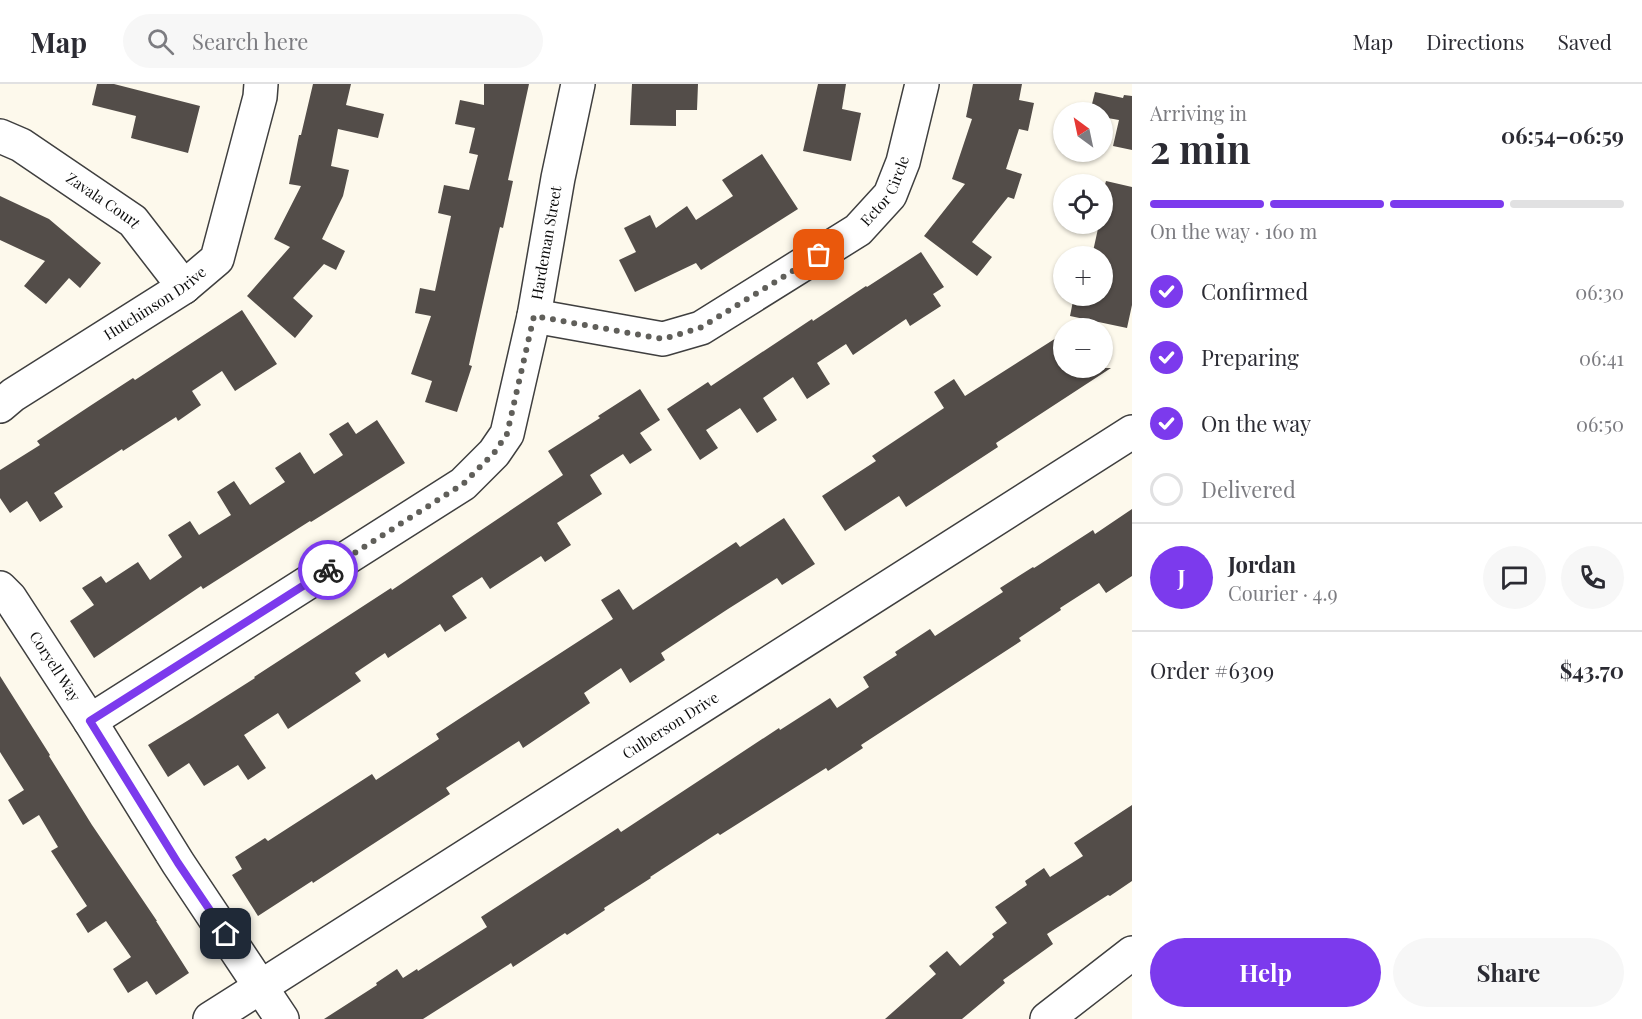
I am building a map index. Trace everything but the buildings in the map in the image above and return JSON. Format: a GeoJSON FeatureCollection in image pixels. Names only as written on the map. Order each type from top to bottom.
{"type":"FeatureCollection","features":[{"type":"Feature","properties":{"kind":"street","name":"Hutchinson Drive"},"geometry":{"type":"LineString","coordinates":[[0,406],[13,395],[184,287],[217,259],[260,97],[261,84]]}},
{"type":"Feature","properties":{"kind":"street","name":"Hardeman Street"},"geometry":{"type":"LineString","coordinates":[[90,721],[463,484],[494,453],[507,434],[534,316],[558,178],[578,84]]}},
{"type":"Feature","properties":{"kind":"street","name":"Ector Circle"},"geometry":{"type":"LineString","coordinates":[[534,316],[663,339],[700,328],[858,230],[891,195],[903,162],[922,84]]}},
{"type":"Feature","properties":{"kind":"street","name":"Zavala Court"},"geometry":{"type":"LineString","coordinates":[[0,136],[26,148],[133,220],[184,287]]}},
{"type":"Feature","properties":{"kind":"street","name":"Culberson Drive"},"geometry":{"type":"LineString","coordinates":[[210,1019],[1132,432]]}},
{"type":"Feature","properties":{"kind":"street","name":"Coryell Way"},"geometry":{"type":"LineString","coordinates":[[0,588],[10,598],[178,863],[282,1019]]}},
{"type":"Feature","properties":{"kind":"street"},"geometry":{"type":"LineString","coordinates":[[1047,1019],[1132,954]]}},
{"type":"Feature","properties":{"kind":"way so far"},"geometry":{"type":"LineString","coordinates":[[328,570],[463,484],[494,453],[507,434],[534,316],[663,339],[700,328],[819,255]]}},
{"type":"Feature","properties":{"kind":"route"},"geometry":{"type":"LineString","coordinates":[[226,934],[178,863],[90,721],[328,570]]}}]}
